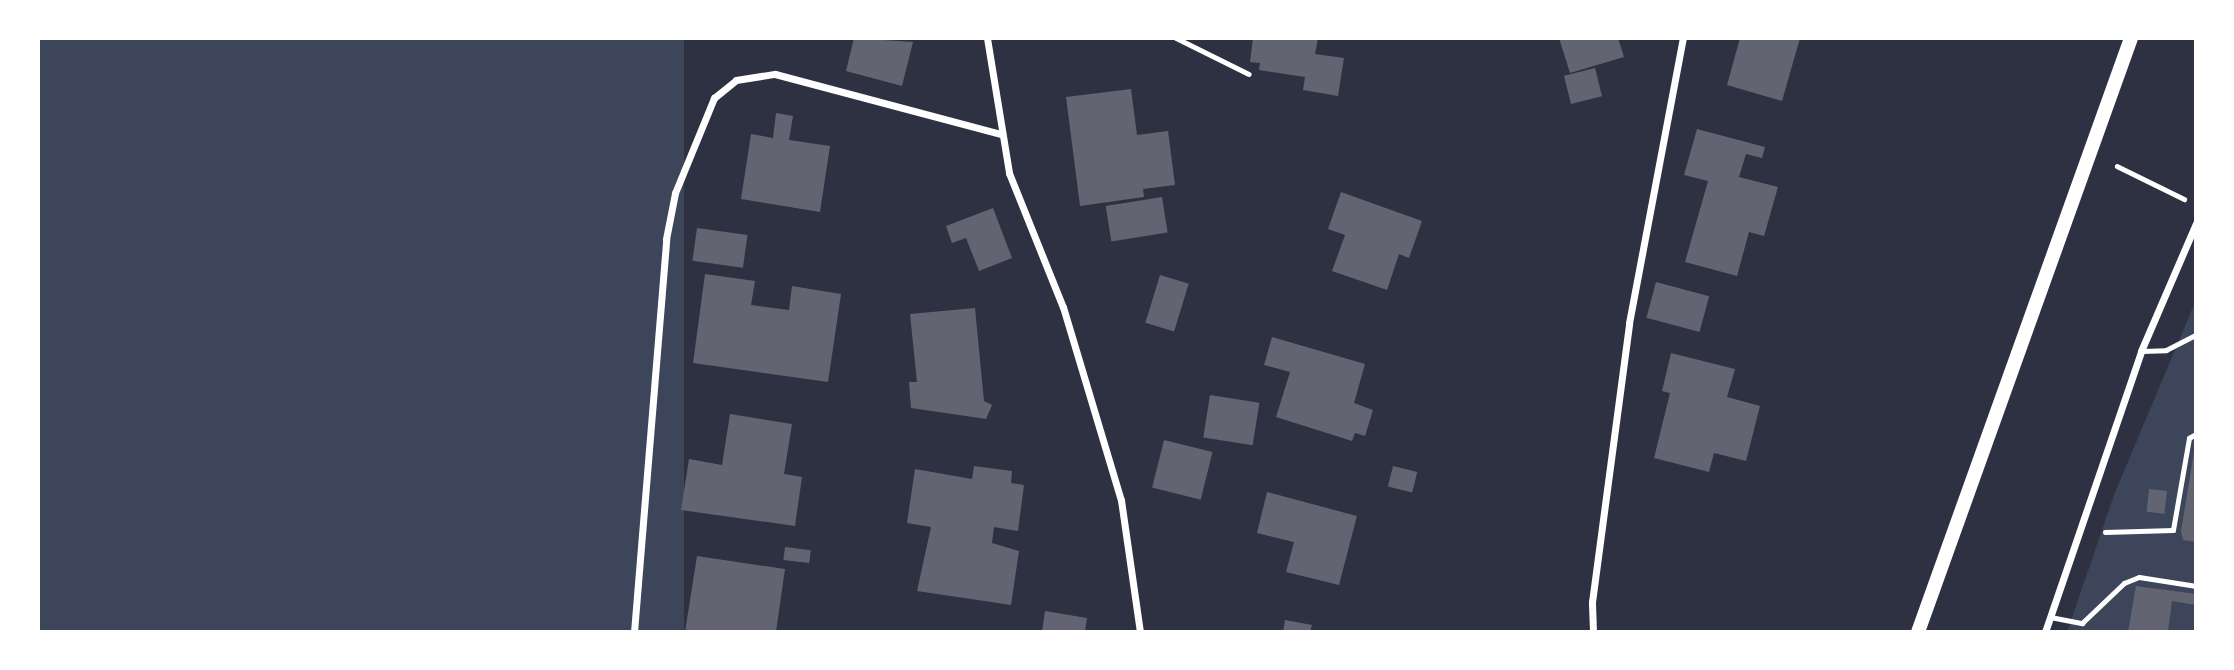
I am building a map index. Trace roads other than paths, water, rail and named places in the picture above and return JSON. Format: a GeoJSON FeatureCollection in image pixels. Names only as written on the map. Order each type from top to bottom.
{"type":"FeatureCollection","features":[{"type":"Feature","properties":{"kind":"main road"},"geometry":{"type":"LineString","coordinates":[[1918,632],[2131,38]]}},
{"type":"Feature","properties":{"kind":"street"},"geometry":{"type":"LineString","coordinates":[[987,38],[1009,173],[1063,307],[1121,500],[1140,632]]}},
{"type":"Feature","properties":{"kind":"street"},"geometry":{"type":"LineString","coordinates":[[1593,632],[1593,589],[1629,323],[1683,38]]}},
{"type":"Feature","properties":{"kind":"street"},"geometry":{"type":"LineString","coordinates":[[634,632],[666,239],[675,193],[714,98],[736,80],[775,74],[1001,134]]}},
{"type":"Feature","properties":{"kind":"street"},"geometry":{"type":"LineString","coordinates":[[2045,632],[2076,531],[2141,351],[2196,223]]}},
{"type":"Feature","properties":{"kind":"lane"},"geometry":{"type":"LineString","coordinates":[[1176,38],[1250,74]]}},
{"type":"Feature","properties":{"kind":"lane"},"geometry":{"type":"LineString","coordinates":[[2141,351],[2165,350],[2196,335]]}},
{"type":"Feature","properties":{"kind":"lane"},"geometry":{"type":"LineString","coordinates":[[2050,617],[2082,623],[2124,583],[2139,577],[2196,586]]}}]}
